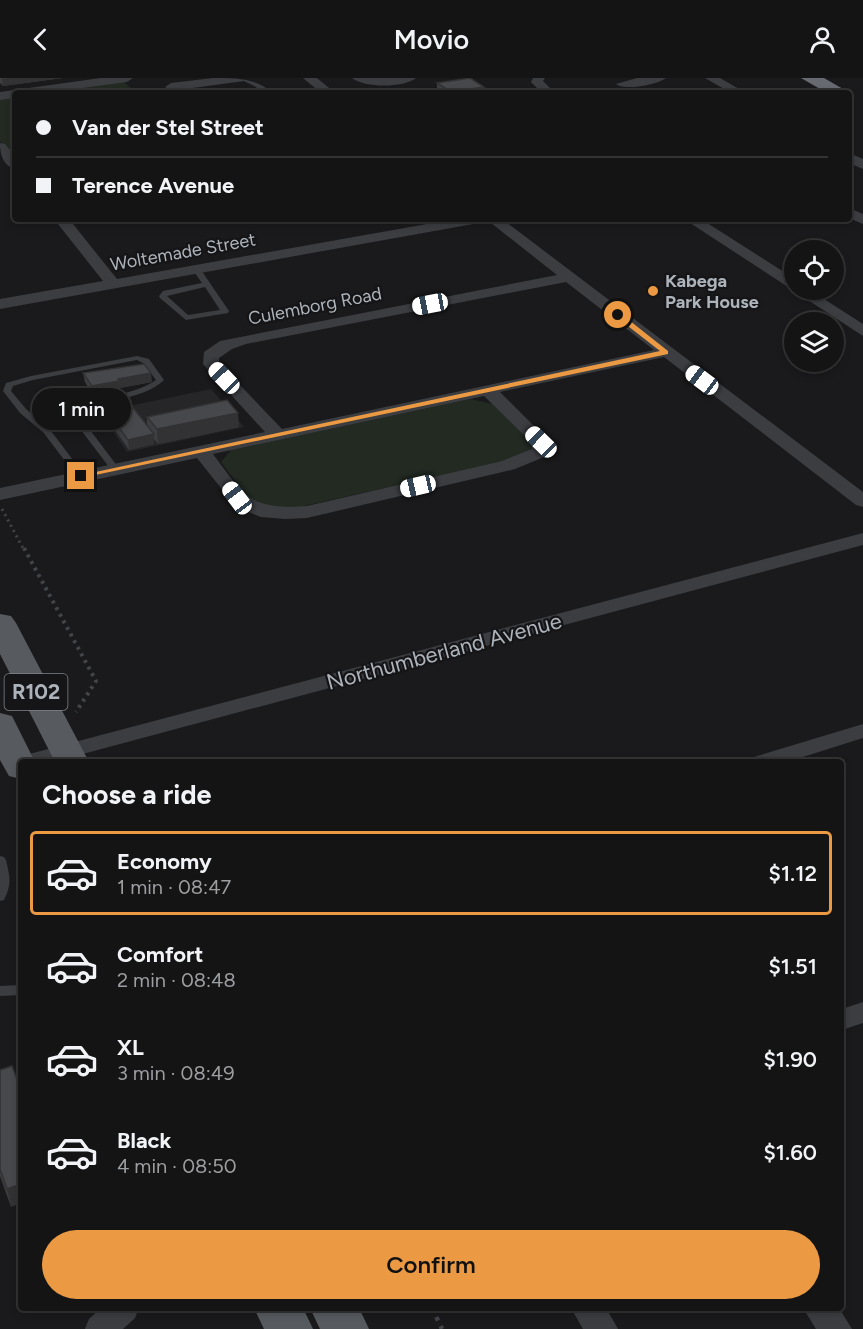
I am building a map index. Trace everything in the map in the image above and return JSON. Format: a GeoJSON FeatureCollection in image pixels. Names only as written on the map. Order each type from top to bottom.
{"type":"FeatureCollection","features":[{"type":"Feature","properties":{"kind":"highway"},"geometry":{"type":"LineString","coordinates":[[810,78],[850,90]]}},
{"type":"Feature","properties":{"kind":"main road","name":"R102"},"geometry":{"type":"LineString","coordinates":[[0,622],[69,757]]}},
{"type":"Feature","properties":{"kind":"main road","name":"R102"},"geometry":{"type":"LineString","coordinates":[[0,723],[17,765]]}},
{"type":"Feature","properties":{"kind":"main road"},"geometry":{"type":"LineString","coordinates":[[280,1311],[289,1329]]}},
{"type":"Feature","properties":{"kind":"main road"},"geometry":{"type":"LineString","coordinates":[[336,1311],[345,1329]]}},
{"type":"Feature","properties":{"kind":"street"},"geometry":{"type":"LineString","coordinates":[[41,90],[127,78]]}},
{"type":"Feature","properties":{"kind":"street"},"geometry":{"type":"LineString","coordinates":[[170,86],[242,78]]}},
{"type":"Feature","properties":{"kind":"street"},"geometry":{"type":"LineString","coordinates":[[247,78],[260,84],[264,90]]}},
{"type":"Feature","properties":{"kind":"street"},"geometry":{"type":"LineString","coordinates":[[309,78],[325,90]]}},
{"type":"Feature","properties":{"kind":"street"},"geometry":{"type":"LineString","coordinates":[[358,78],[376,83],[410,78]]}},
{"type":"Feature","properties":{"kind":"street"},"geometry":{"type":"LineString","coordinates":[[539,78],[537,82],[546,90]]}},
{"type":"Feature","properties":{"kind":"street"},"geometry":{"type":"LineString","coordinates":[[622,84],[660,78]]}},
{"type":"Feature","properties":{"kind":"street"},"geometry":{"type":"LineString","coordinates":[[711,78],[734,90]]}},
{"type":"Feature","properties":{"kind":"street"},"geometry":{"type":"LineString","coordinates":[[0,147],[12,161]]}},
{"type":"Feature","properties":{"kind":"street"},"geometry":{"type":"LineString","coordinates":[[64,222],[113,284]]}},
{"type":"Feature","properties":{"kind":"street","name":"Woltemade Street"},"geometry":{"type":"LineString","coordinates":[[0,304],[462,222]]}},
{"type":"Feature","properties":{"kind":"street"},"geometry":{"type":"LineString","coordinates":[[497,222],[863,501]]}},
{"type":"Feature","properties":{"kind":"street"},"geometry":{"type":"LineString","coordinates":[[697,222],[784,279]]}},
{"type":"Feature","properties":{"kind":"street","name":"Culemborg Road"},"geometry":{"type":"LineString","coordinates":[[278,434],[211,364],[210,356],[215,350],[243,340],[569,277]]}},
{"type":"Feature","properties":{"kind":"street"},"geometry":{"type":"LineString","coordinates":[[815,300],[863,331]]}},
{"type":"Feature","properties":{"kind":"street"},"geometry":{"type":"LineString","coordinates":[[0,494],[666,352]]}},
{"type":"Feature","properties":{"kind":"street"},"geometry":{"type":"LineString","coordinates":[[201,451],[237,498],[254,511],[283,515],[307,512],[508,465],[538,453],[542,449],[541,442],[488,390]]}},
{"type":"Feature","properties":{"kind":"street","name":"Northumberland Avenue"},"geometry":{"type":"LineString","coordinates":[[69,757],[862,539]]}},
{"type":"Feature","properties":{"kind":"street"},"geometry":{"type":"LineString","coordinates":[[772,759],[863,731]]}},
{"type":"Feature","properties":{"kind":"street"},"geometry":{"type":"LineString","coordinates":[[844,1019],[863,1012]]}},
{"type":"Feature","properties":{"kind":"street"},"geometry":{"type":"LineString","coordinates":[[101,1329],[120,1311]]}},
{"type":"Feature","properties":{"kind":"street"},"geometry":{"type":"LineString","coordinates":[[589,1311],[602,1329]]}},
{"type":"Feature","properties":{"kind":"street"},"geometry":{"type":"LineString","coordinates":[[821,1311],[836,1329]]}},
{"type":"Feature","properties":{"kind":"lane"},"geometry":{"type":"LineString","coordinates":[[196,269],[204,285],[225,311],[186,318],[163,296],[166,293],[204,285]]}},
{"type":"Feature","properties":{"kind":"lane"},"geometry":{"type":"LineString","coordinates":[[64,426],[53,410],[133,392],[153,386],[160,380],[146,361],[137,358],[31,378],[9,385],[7,391],[12,399],[46,430],[81,476]]}},
{"type":"Feature","properties":{"kind":"lane"},"geometry":{"type":"LineString","coordinates":[[46,430],[64,426],[87,430],[116,469]]}},
{"type":"Feature","properties":{"kind":"lane"},"geometry":{"type":"LineString","coordinates":[[0,860],[5,881],[0,897]]}},
{"type":"Feature","properties":{"kind":"lane"},"geometry":{"type":"LineString","coordinates":[[0,991],[18,990]]}},
{"type":"Feature","properties":{"kind":"path"},"geometry":{"type":"LineString","coordinates":[[0,507],[96,681],[76,712]]}},
{"type":"Feature","properties":{"kind":"path"},"geometry":{"type":"LineString","coordinates":[[433,1311],[441,1329]]}},
{"type":"Feature","properties":{"kind":"shaded area"},"geometry":{"type":"Polygon","coordinates":[[[122,80],[133,90],[51,90],[122,80]]]}},
{"type":"Feature","properties":{"kind":"shaded area"},"geometry":{"type":"Polygon","coordinates":[[[12,95],[12,155],[0,141],[0,97],[12,95]]]}},
{"type":"Feature","properties":{"kind":"shaded area"},"geometry":{"type":"Polygon","coordinates":[[[211,389],[244,427],[127,452],[100,412],[211,389]]]}},
{"type":"Feature","properties":{"kind":"shaded area"},"geometry":{"type":"Polygon","coordinates":[[[470,399],[492,404],[534,442],[532,451],[521,457],[291,509],[254,506],[221,462],[231,450],[470,399]]]}},
{"type":"Feature","properties":{"kind":"building"},"geometry":{"type":"Polygon","coordinates":[[[470,78],[484,87],[448,90],[437,83],[470,78]]]}},
{"type":"Feature","properties":{"kind":"building"},"geometry":{"type":"Polygon","coordinates":[[[144,364],[151,373],[92,386],[83,373],[144,364]]]}},
{"type":"Feature","properties":{"kind":"building"},"geometry":{"type":"Polygon","coordinates":[[[126,399],[154,434],[128,440],[102,404],[126,399]]]}},
{"type":"Feature","properties":{"kind":"building"},"geometry":{"type":"Polygon","coordinates":[[[227,400],[238,413],[157,429],[147,417],[227,400]]]}},
{"type":"Feature","properties":{"kind":"building"},"geometry":{"type":"Polygon","coordinates":[[[12,1066],[18,1082],[18,1185],[7,1189],[0,1169],[0,1070],[12,1066]]]}},
{"type":"Feature","properties":{"kind":"place","name":"Kabega Park House"},"geometry":{"type":"Point","coordinates":[653,291]}},
{"type":"Feature","properties":{"kind":"route"},"geometry":{"type":"LineString","coordinates":[[81,476],[666,352],[618,315]]}}]}
